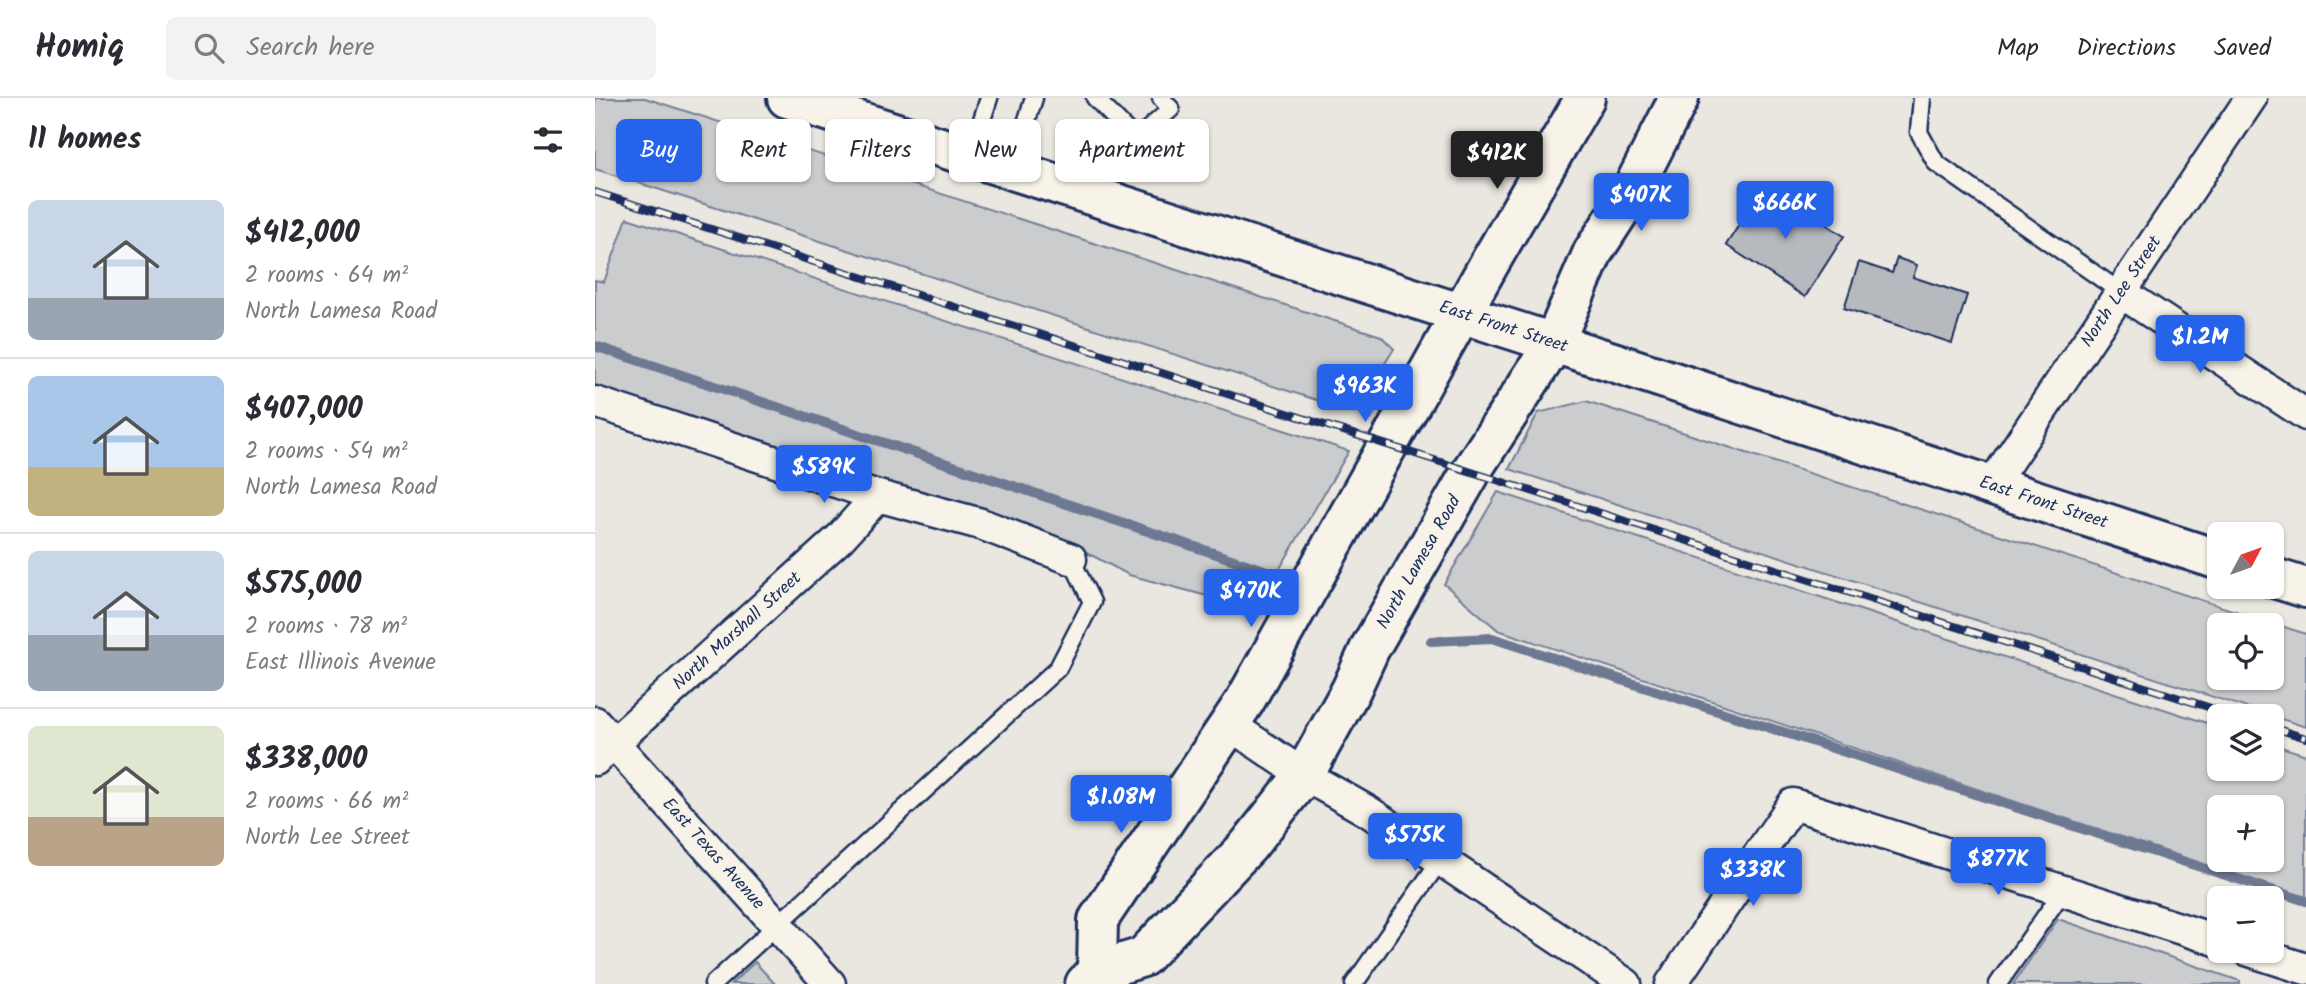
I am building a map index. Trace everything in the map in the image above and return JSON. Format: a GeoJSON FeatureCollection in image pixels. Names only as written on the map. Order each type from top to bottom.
{"type":"FeatureCollection","features":[{"type":"Feature","properties":{"kind":"main road","name":"East Front Street"},"geometry":{"type":"LineString","coordinates":[[787,98],[949,150]]}},
{"type":"Feature","properties":{"kind":"main road","name":"North Lamesa Road"},"geometry":{"type":"LineString","coordinates":[[1585,98],[1230,725],[1098,920],[1091,978],[1143,957],[1248,846],[1304,775],[1351,690],[1370,648],[1472,470],[1553,345],[1593,253],[1628,198],[1679,98]]}},
{"type":"Feature","properties":{"kind":"main road","name":"East Front Street"},"geometry":{"type":"LineString","coordinates":[[1041,180],[2207,555]]}},
{"type":"Feature","properties":{"kind":"main road"},"geometry":{"type":"LineString","coordinates":[[2284,581],[2306,588]]}},
{"type":"Feature","properties":{"kind":"street","name":"North Lee Street"},"geometry":{"type":"LineString","coordinates":[[1991,486],[2251,98]]}},
{"type":"Feature","properties":{"kind":"street"},"geometry":{"type":"LineString","coordinates":[[2122,293],[2306,415]]}},
{"type":"Feature","properties":{"kind":"street"},"geometry":{"type":"LineString","coordinates":[[595,402],[878,496],[981,524],[1071,559]]}},
{"type":"Feature","properties":{"kind":"street","name":"North Marshall Street"},"geometry":{"type":"LineString","coordinates":[[601,742],[840,538],[878,496]]}},
{"type":"Feature","properties":{"kind":"street"},"geometry":{"type":"LineString","coordinates":[[1230,725],[1304,775],[1369,812],[1626,984]]}},
{"type":"Feature","properties":{"kind":"street","name":"East Texas Avenue"},"geometry":{"type":"LineString","coordinates":[[601,742],[830,984]]}},
{"type":"Feature","properties":{"kind":"street"},"geometry":{"type":"LineString","coordinates":[[1671,984],[1793,803],[2207,937]]}},
{"type":"Feature","properties":{"kind":"street"},"geometry":{"type":"LineString","coordinates":[[2284,962],[2306,969]]}},
{"type":"Feature","properties":{"kind":"lane"},"geometry":{"type":"LineString","coordinates":[[982,119],[989,98]]}},
{"type":"Feature","properties":{"kind":"lane"},"geometry":{"type":"LineString","coordinates":[[1027,119],[1034,98]]}},
{"type":"Feature","properties":{"kind":"lane"},"geometry":{"type":"LineString","coordinates":[[1095,98],[1136,140],[1171,109],[1161,98]]}},
{"type":"Feature","properties":{"kind":"lane"},"geometry":{"type":"LineString","coordinates":[[1922,98],[1919,132],[1936,163],[2122,293]]}},
{"type":"Feature","properties":{"kind":"lane"},"geometry":{"type":"LineString","coordinates":[[713,984],[1058,668],[1092,602],[1071,559]]}},
{"type":"Feature","properties":{"kind":"lane"},"geometry":{"type":"LineString","coordinates":[[1354,984],[1440,859]]}},
{"type":"Feature","properties":{"kind":"lane"},"geometry":{"type":"LineString","coordinates":[[1998,984],[2063,891]]}},
{"type":"Feature","properties":{"kind":"shaded area"},"geometry":{"type":"Polygon","coordinates":[[[595,98],[645,98],[716,121],[716,182],[811,182],[811,152],[825,156],[825,182],[905,182],[1381,336],[1394,349],[1354,412],[636,182],[702,182],[702,119],[616,119],[616,176],[595,169],[595,98]]]}},
{"type":"Feature","properties":{"kind":"shaded area"},"geometry":{"type":"Polygon","coordinates":[[[627,218],[1349,451],[1256,609],[1129,575],[1074,546],[595,387],[595,280],[604,282],[627,218]]]}},
{"type":"Feature","properties":{"kind":"shaded area"},"geometry":{"type":"Polygon","coordinates":[[[1586,401],[2241,613],[2207,613],[2207,690],[2284,690],[2284,627],[2306,634],[2306,727],[2284,720],[2284,704],[2235,704],[1509,469],[1538,413],[1586,401]]]}},
{"type":"Feature","properties":{"kind":"shaded area"},"geometry":{"type":"Polygon","coordinates":[[[1498,492],[2207,723],[2207,781],[2284,781],[2284,748],[2306,755],[2306,898],[2284,891],[2284,886],[2270,886],[2228,872],[2284,872],[2284,795],[2207,795],[2207,865],[1498,630],[1444,584],[1498,492]]]}},
{"type":"Feature","properties":{"kind":"shaded area"},"geometry":{"type":"Polygon","coordinates":[[[2058,919],[2240,981],[2240,984],[2013,984],[2058,919]]]}},
{"type":"Feature","properties":{"kind":"shaded area"},"geometry":{"type":"Polygon","coordinates":[[[755,962],[775,984],[731,984],[755,962]]]}},
{"type":"Feature","properties":{"kind":"building"},"geometry":{"type":"Polygon","coordinates":[[[1765,185],[1844,236],[1805,297],[1726,245],[1765,185]]]}},
{"type":"Feature","properties":{"kind":"building"},"geometry":{"type":"Polygon","coordinates":[[[1897,258],[1917,265],[1913,277],[1967,295],[1952,343],[1844,308],[1859,262],[1892,273],[1897,258]]]}},
{"type":"Feature","properties":{"kind":"waterway"},"geometry":{"type":"LineString","coordinates":[[595,346],[1264,570]]}},
{"type":"Feature","properties":{"kind":"waterway"},"geometry":{"type":"LineString","coordinates":[[1431,641],[1492,638],[2306,901]]}},
{"type":"Feature","properties":{"kind":"railway"},"geometry":{"type":"LineString","coordinates":[[595,192],[2207,707]]}},
{"type":"Feature","properties":{"kind":"railway"},"geometry":{"type":"LineString","coordinates":[[2284,731],[2306,738]]}}]}
